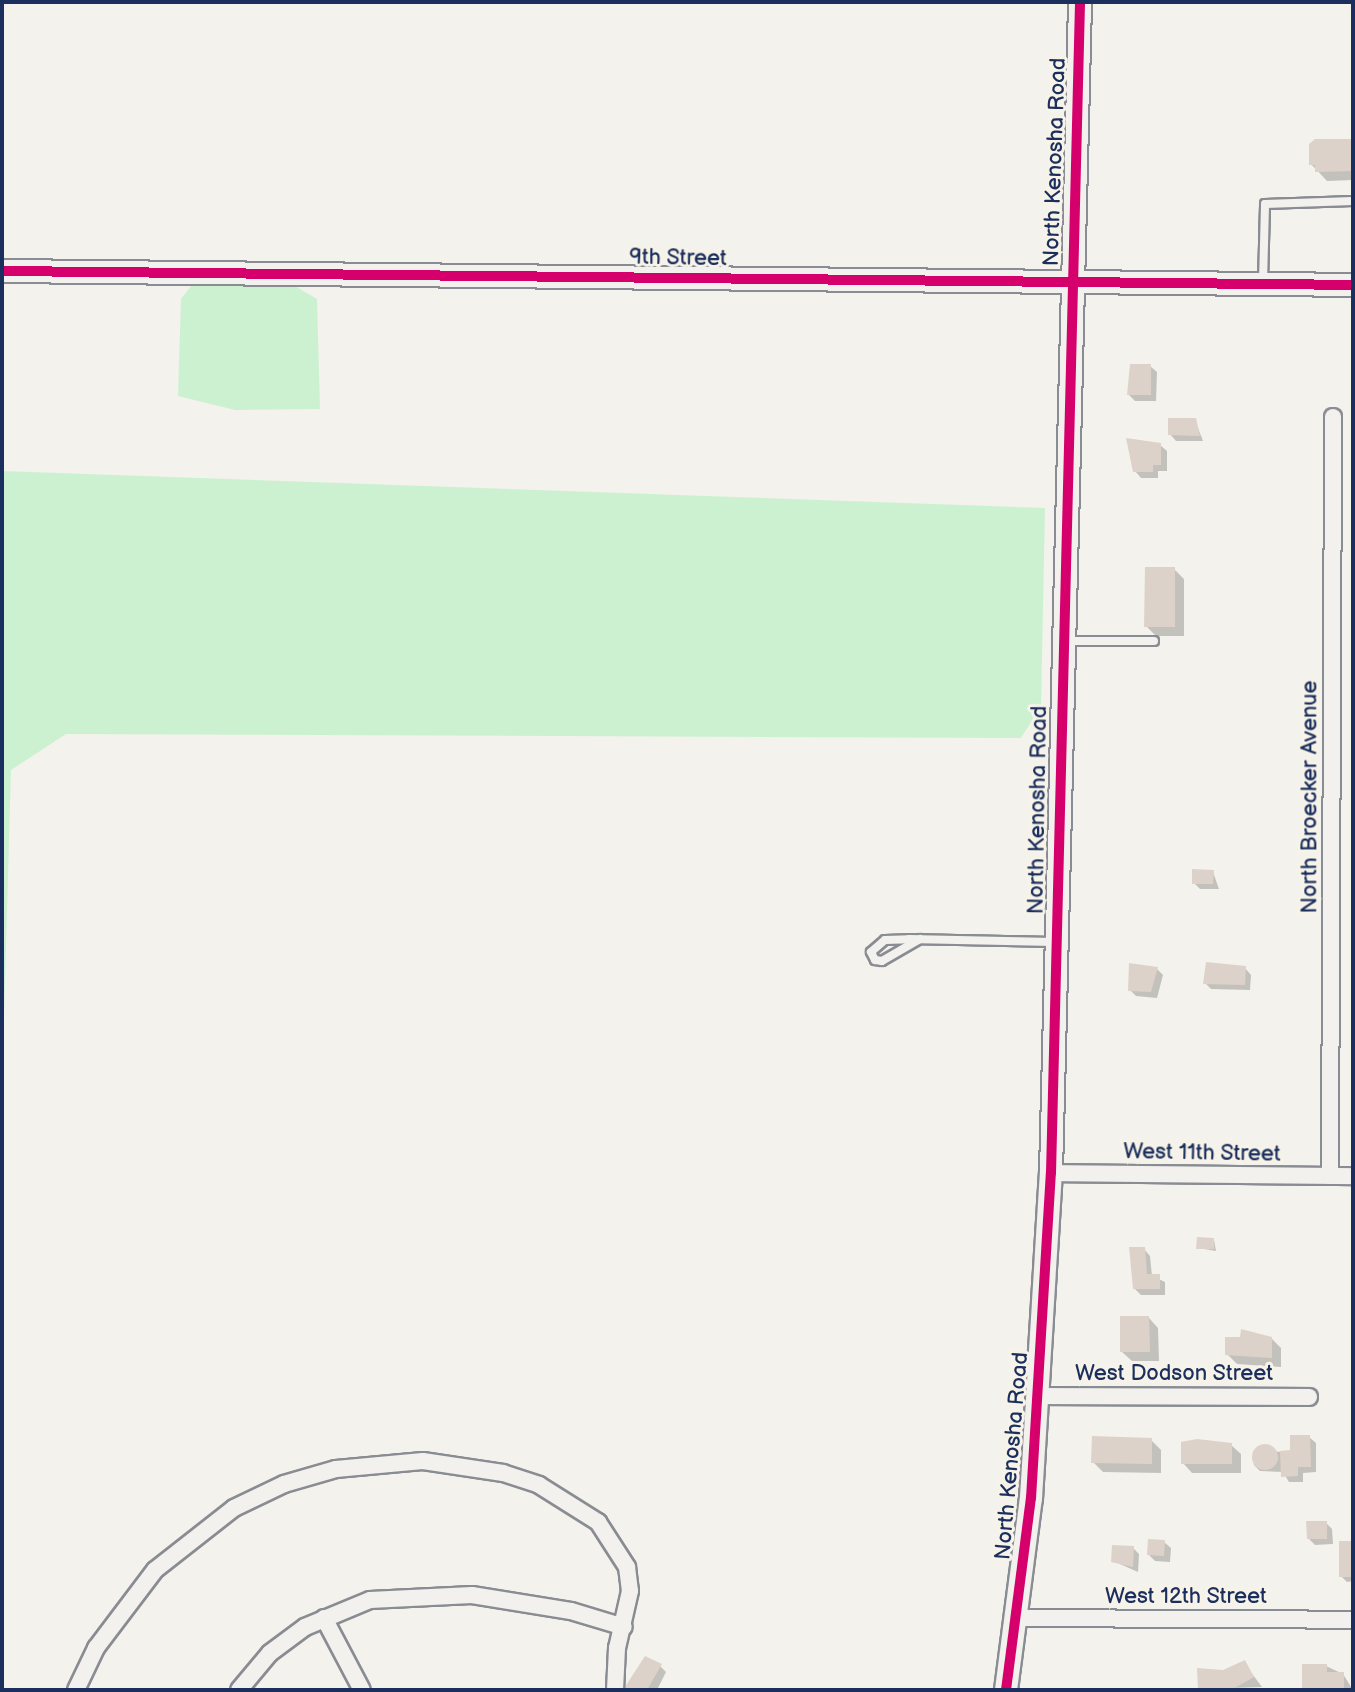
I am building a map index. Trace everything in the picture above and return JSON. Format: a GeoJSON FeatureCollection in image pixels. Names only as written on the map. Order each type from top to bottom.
{"type":"FeatureCollection","features":[{"type":"Feature","properties":{"kind":"street","name":"North Kenosha Road"},"geometry":{"type":"LineString","coordinates":[[1006,1690],[1018,1618],[1039,1396],[1051,1173],[1080,2]]}},
{"type":"Feature","properties":{"kind":"street","name":"9th Street"},"geometry":{"type":"LineString","coordinates":[[2,271],[1353,285]]}},
{"type":"Feature","properties":{"kind":"street","name":"North Broecker Avenue"},"geometry":{"type":"LineString","coordinates":[[1330,1176],[1333,417]]}},
{"type":"Feature","properties":{"kind":"street","name":"West 11th Street"},"geometry":{"type":"LineString","coordinates":[[1051,1173],[1353,1176]]}},
{"type":"Feature","properties":{"kind":"street","name":"West Dodson Street"},"geometry":{"type":"LineString","coordinates":[[1039,1396],[1309,1397]]}},
{"type":"Feature","properties":{"kind":"street"},"geometry":{"type":"LineString","coordinates":[[76,1690],[128,1602],[194,1537],[234,1508],[284,1484],[384,1461],[423,1461],[503,1473],[574,1504],[598,1522],[627,1567],[630,1591],[617,1648],[615,1690]]}},
{"type":"Feature","properties":{"kind":"street"},"geometry":{"type":"LineString","coordinates":[[239,1690],[270,1653],[324,1618],[370,1600],[472,1595],[571,1611],[624,1627]]}},
{"type":"Feature","properties":{"kind":"street"},"geometry":{"type":"LineString","coordinates":[[324,1618],[362,1690]]}},
{"type":"Feature","properties":{"kind":"street","name":"West 12th Street"},"geometry":{"type":"LineString","coordinates":[[1018,1618],[1353,1620]]}},
{"type":"Feature","properties":{"kind":"lane"},"geometry":{"type":"LineString","coordinates":[[1262,285],[1265,204],[1353,201]]}},
{"type":"Feature","properties":{"kind":"lane"},"geometry":{"type":"LineString","coordinates":[[1062,641],[1154,641]]}},
{"type":"Feature","properties":{"kind":"lane"},"geometry":{"type":"LineString","coordinates":[[920,939],[882,961],[875,960],[871,952],[885,940],[920,939],[1055,942]]}},
{"type":"Feature","properties":{"kind":"green space"},"geometry":{"type":"Polygon","coordinates":[[[191,286],[295,286],[317,299],[320,409],[235,410],[178,396],[181,299],[191,286]]]}},
{"type":"Feature","properties":{"kind":"green space"},"geometry":{"type":"Polygon","coordinates":[[[2,471],[1045,508],[1041,706],[1021,738],[66,734],[11,770],[2,1088],[2,471]]]}},
{"type":"Feature","properties":{"kind":"building"},"geometry":{"type":"Polygon","coordinates":[[[1315,139],[1353,139],[1353,171],[1315,172],[1315,165],[1309,165],[1309,144],[1315,139]]]}},
{"type":"Feature","properties":{"kind":"building"},"geometry":{"type":"Polygon","coordinates":[[[1130,364],[1151,364],[1151,395],[1127,395],[1130,364]]]}},
{"type":"Feature","properties":{"kind":"building"},"geometry":{"type":"Polygon","coordinates":[[[1168,418],[1196,418],[1200,436],[1168,435],[1168,418]]]}},
{"type":"Feature","properties":{"kind":"building"},"geometry":{"type":"Polygon","coordinates":[[[1126,438],[1161,443],[1161,465],[1153,465],[1153,472],[1133,472],[1126,438]]]}},
{"type":"Feature","properties":{"kind":"building"},"geometry":{"type":"Polygon","coordinates":[[[1145,567],[1175,567],[1175,627],[1144,627],[1145,567]]]}},
{"type":"Feature","properties":{"kind":"building"},"geometry":{"type":"Polygon","coordinates":[[[1192,869],[1214,870],[1213,884],[1192,884],[1192,869]]]}},
{"type":"Feature","properties":{"kind":"building"},"geometry":{"type":"Polygon","coordinates":[[[1206,962],[1246,966],[1245,985],[1203,984],[1206,962]]]}},
{"type":"Feature","properties":{"kind":"building"},"geometry":{"type":"Polygon","coordinates":[[[1129,963],[1158,967],[1151,992],[1128,991],[1129,963]]]}},
{"type":"Feature","properties":{"kind":"building"},"geometry":{"type":"Polygon","coordinates":[[[1197,1237],[1214,1238],[1214,1249],[1196,1249],[1197,1237]]]}},
{"type":"Feature","properties":{"kind":"building"},"geometry":{"type":"Polygon","coordinates":[[[1129,1247],[1145,1247],[1147,1274],[1160,1274],[1160,1289],[1133,1289],[1129,1247]]]}},
{"type":"Feature","properties":{"kind":"building"},"geometry":{"type":"Polygon","coordinates":[[[1120,1316],[1149,1316],[1150,1352],[1120,1352],[1120,1316]]]}},
{"type":"Feature","properties":{"kind":"building"},"geometry":{"type":"Polygon","coordinates":[[[1241,1329],[1272,1337],[1272,1358],[1225,1355],[1225,1337],[1240,1337],[1241,1329]]]}},
{"type":"Feature","properties":{"kind":"building"},"geometry":{"type":"Polygon","coordinates":[[[1290,1435],[1310,1435],[1311,1467],[1298,1467],[1298,1476],[1281,1477],[1280,1451],[1290,1450],[1290,1435]]]}},
{"type":"Feature","properties":{"kind":"building"},"geometry":{"type":"Polygon","coordinates":[[[1092,1436],[1152,1438],[1152,1464],[1091,1463],[1092,1436]]]}},
{"type":"Feature","properties":{"kind":"building"},"geometry":{"type":"Polygon","coordinates":[[[1197,1439],[1232,1443],[1232,1464],[1181,1464],[1181,1442],[1197,1439]]]}},
{"type":"Feature","properties":{"kind":"building"},"geometry":{"type":"Polygon","coordinates":[[[1265,1444],[1274,1448],[1278,1457],[1274,1466],[1265,1470],[1256,1466],[1252,1457],[1256,1448],[1265,1444]]]}},
{"type":"Feature","properties":{"kind":"building"},"geometry":{"type":"Polygon","coordinates":[[[1306,1521],[1327,1521],[1327,1539],[1307,1539],[1306,1521]]]}},
{"type":"Feature","properties":{"kind":"building"},"geometry":{"type":"Polygon","coordinates":[[[1148,1539],[1165,1540],[1164,1556],[1147,1555],[1148,1539]]]}},
{"type":"Feature","properties":{"kind":"building"},"geometry":{"type":"Polygon","coordinates":[[[1339,1541],[1353,1541],[1353,1577],[1339,1577],[1339,1541]]]}},
{"type":"Feature","properties":{"kind":"building"},"geometry":{"type":"Polygon","coordinates":[[[1112,1545],[1134,1546],[1133,1567],[1111,1562],[1112,1545]]]}},
{"type":"Feature","properties":{"kind":"building"},"geometry":{"type":"Polygon","coordinates":[[[645,1656],[662,1664],[647,1690],[623,1690],[645,1656]]]}},
{"type":"Feature","properties":{"kind":"building"},"geometry":{"type":"Polygon","coordinates":[[[1245,1660],[1254,1677],[1231,1690],[1198,1689],[1197,1668],[1223,1670],[1245,1660]]]}},
{"type":"Feature","properties":{"kind":"building"},"geometry":{"type":"Polygon","coordinates":[[[1302,1664],[1327,1664],[1327,1672],[1344,1672],[1344,1690],[1302,1690],[1302,1664]]]}},
{"type":"Feature","properties":{"kind":"cycle path"},"geometry":{"type":"LineString","coordinates":[[1006,1690],[1031,1498],[1051,1173],[1080,2]]}},
{"type":"Feature","properties":{"kind":"cycle path"},"geometry":{"type":"LineString","coordinates":[[2,271],[1353,285]]}}]}
